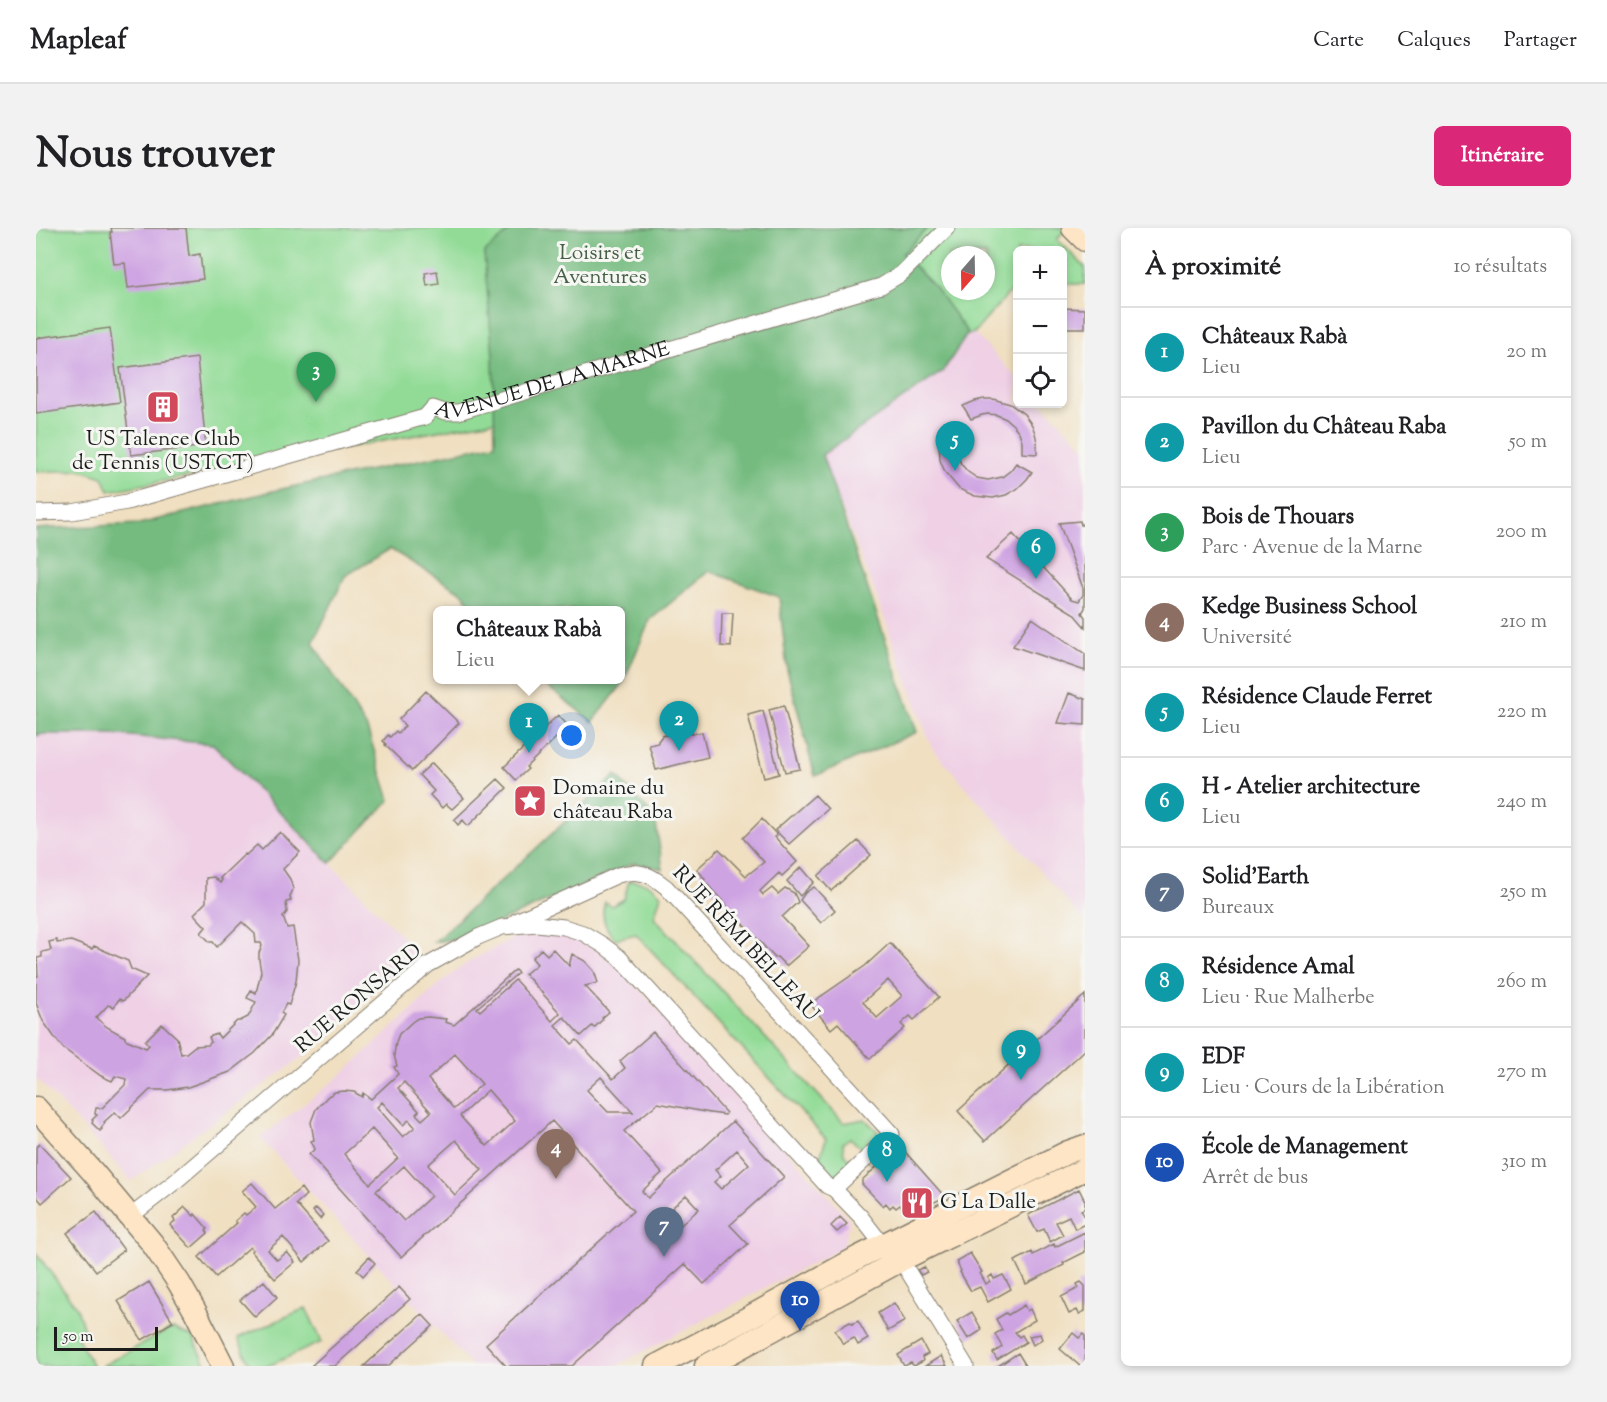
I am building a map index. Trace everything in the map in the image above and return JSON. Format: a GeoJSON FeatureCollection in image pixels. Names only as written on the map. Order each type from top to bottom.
{"type":"FeatureCollection","features":[{"type":"Feature","properties":{"kind":"main road"},"geometry":{"type":"LineString","coordinates":[[1073,228],[1085,240]]}},
{"type":"Feature","properties":{"kind":"main road"},"geometry":{"type":"LineString","coordinates":[[37,1110],[152,1243],[200,1319],[223,1366]]}},
{"type":"Feature","properties":{"kind":"main road"},"geometry":{"type":"LineString","coordinates":[[656,1366],[882,1245],[1037,1167],[1085,1146]]}},
{"type":"Feature","properties":{"kind":"main road"},"geometry":{"type":"LineString","coordinates":[[901,1260],[903,1253],[912,1244],[1015,1191],[1037,1167]]}},
{"type":"Feature","properties":{"kind":"main road"},"geometry":{"type":"LineString","coordinates":[[709,1365],[901,1260],[1085,1169]]}},
{"type":"Feature","properties":{"kind":"main road"},"geometry":{"type":"LineString","coordinates":[[804,1313],[830,1288],[864,1266],[882,1245]]}},
{"type":"Feature","properties":{"kind":"main road"},"geometry":{"type":"LineString","coordinates":[[709,1365],[717,1352],[726,1344],[796,1305],[826,1275]]}},
{"type":"Feature","properties":{"kind":"street","name":"AVENUE DE LA MARNE"},"geometry":{"type":"LineString","coordinates":[[36,513],[72,512],[127,502],[425,417],[433,408],[445,412],[458,412],[881,286],[901,274],[947,228]]}},
{"type":"Feature","properties":{"kind":"street","name":"RUE RÉMI BELLEAU"},"geometry":{"type":"LineString","coordinates":[[502,927],[618,875],[630,872],[654,878],[666,887],[892,1134],[834,1189]]}},
{"type":"Feature","properties":{"kind":"street","name":"RUE RONSARD"},"geometry":{"type":"LineString","coordinates":[[131,1216],[176,1181],[429,965],[478,937],[502,927],[537,924],[564,927],[583,933],[619,957],[827,1186],[834,1189],[870,1228],[882,1245],[901,1260]]}},
{"type":"Feature","properties":{"kind":"street"},"geometry":{"type":"LineString","coordinates":[[901,1260],[966,1366]]}},
{"type":"Feature","properties":{"kind":"shaded area"},"geometry":{"type":"Polygon","coordinates":[[[968,333],[974,333],[1013,374],[1013,408],[1046,408],[1085,448],[1085,922],[932,748],[821,455],[943,371],[968,333]]]}},
{"type":"Feature","properties":{"kind":"shaded area"},"geometry":{"type":"Polygon","coordinates":[[[41,734],[110,734],[213,744],[417,952],[304,1056],[131,1181],[36,1078],[36,736],[41,734]]]}},
{"type":"Feature","properties":{"kind":"shaded area"},"geometry":{"type":"Polygon","coordinates":[[[548,932],[573,937],[598,950],[618,966],[850,1220],[843,1247],[616,1366],[472,1366],[260,1138],[339,1077],[444,980],[470,961],[513,938],[548,932]]]}},
{"type":"Feature","properties":{"kind":"green space","name":"Loisirs et Aventures"},"geometry":{"type":"Polygon","coordinates":[[[36,228],[1062,228],[1065,230],[1057,239],[1064,246],[1013,246],[1013,289],[974,333],[109,491],[103,477],[81,470],[36,472],[36,228]]]}},
{"type":"Feature","properties":{"kind":"green space","name":"Loisirs et Aventures"},"geometry":{"type":"Polygon","coordinates":[[[513,228],[928,228],[902,254],[933,285],[941,296],[941,300],[944,300],[968,333],[943,371],[822,455],[917,732],[815,776],[787,669],[779,597],[709,571],[650,620],[625,678],[625,606],[471,606],[464,594],[390,549],[345,576],[313,643],[367,728],[390,800],[330,863],[213,744],[110,734],[41,734],[36,736],[36,529],[139,524],[277,490],[495,444],[493,356],[484,253],[513,228]]]}},
{"type":"Feature","properties":{"kind":"green space"},"geometry":{"type":"Polygon","coordinates":[[[1067,249],[1085,267],[1085,284],[1067,284],[1067,249]]]}},
{"type":"Feature","properties":{"kind":"green space"},"geometry":{"type":"Polygon","coordinates":[[[544,684],[622,684],[593,722],[544,684]]]}},
{"type":"Feature","properties":{"kind":"green space"},"geometry":{"type":"Polygon","coordinates":[[[616,775],[655,818],[663,869],[634,863],[465,937],[434,942],[616,775]]]}},
{"type":"Feature","properties":{"kind":"green space"},"geometry":{"type":"Polygon","coordinates":[[[629,881],[647,884],[661,895],[654,917],[844,1123],[865,1119],[879,1133],[878,1139],[864,1151],[850,1138],[843,1143],[844,1154],[853,1162],[836,1176],[831,1177],[818,1163],[826,1139],[636,934],[615,939],[609,931],[603,918],[605,902],[612,906],[624,899],[629,881]]]}},
{"type":"Feature","properties":{"kind":"green space"},"geometry":{"type":"Polygon","coordinates":[[[36,1253],[77,1308],[84,1331],[76,1335],[93,1366],[36,1366],[36,1253]]]}},
{"type":"Feature","properties":{"kind":"green space"},"geometry":{"type":"Polygon","coordinates":[[[306,1308],[322,1342],[268,1366],[250,1366],[238,1338],[306,1308]]]}},
{"type":"Feature","properties":{"kind":"green space"},"geometry":{"type":"Polygon","coordinates":[[[174,1329],[193,1337],[207,1366],[102,1366],[168,1330],[174,1329]]]}},
{"type":"Feature","properties":{"kind":"building"},"geometry":{"type":"Polygon","coordinates":[[[111,228],[186,228],[189,256],[200,254],[203,279],[128,288],[125,263],[114,264],[111,228]]]}},
{"type":"Feature","properties":{"kind":"building"},"geometry":{"type":"Polygon","coordinates":[[[437,271],[439,284],[427,286],[425,273],[437,271]]]}},
{"type":"Feature","properties":{"kind":"building"},"geometry":{"type":"Polygon","coordinates":[[[1067,308],[1085,309],[1085,328],[1067,328],[1067,308]]]}},
{"type":"Feature","properties":{"kind":"building"},"geometry":{"type":"Polygon","coordinates":[[[110,328],[120,402],[36,414],[36,338],[110,328]]]}},
{"type":"Feature","properties":{"kind":"building","name":"US Talence Club de Tennis (USTCT)"},"geometry":{"type":"Polygon","coordinates":[[[197,358],[206,446],[131,455],[120,368],[197,358]]]}},
{"type":"Feature","properties":{"kind":"building"},"geometry":{"type":"Polygon","coordinates":[[[993,399],[1010,404],[1024,414],[1035,433],[1037,454],[1022,453],[1019,432],[1006,419],[988,414],[971,419],[963,406],[975,401],[993,399]]]}},
{"type":"Feature","properties":{"kind":"building"},"geometry":{"type":"Polygon","coordinates":[[[939,443],[957,445],[961,464],[977,478],[988,480],[1002,477],[1016,463],[1032,472],[1017,489],[1006,495],[993,498],[975,496],[959,489],[945,472],[940,460],[939,443]]]}},
{"type":"Feature","properties":{"kind":"building"},"geometry":{"type":"Polygon","coordinates":[[[1080,521],[1081,525],[1085,525],[1085,608],[1082,613],[1085,617],[1085,627],[1073,613],[986,559],[1013,534],[1072,599],[1079,601],[1083,595],[1083,588],[1059,523],[1080,521]]]}},
{"type":"Feature","properties":{"kind":"building"},"geometry":{"type":"Polygon","coordinates":[[[722,613],[733,613],[731,647],[721,646],[722,613]]]}},
{"type":"Feature","properties":{"kind":"building"},"geometry":{"type":"Polygon","coordinates":[[[1032,618],[1085,654],[1085,671],[1013,646],[1032,618]]]}},
{"type":"Feature","properties":{"kind":"building"},"geometry":{"type":"Polygon","coordinates":[[[426,691],[459,723],[412,771],[383,741],[388,735],[390,737],[396,731],[398,733],[405,726],[399,719],[426,691]]]}},
{"type":"Feature","properties":{"kind":"building"},"geometry":{"type":"Polygon","coordinates":[[[1069,693],[1085,699],[1085,725],[1058,723],[1069,693]]]}},
{"type":"Feature","properties":{"kind":"building"},"geometry":{"type":"Polygon","coordinates":[[[784,706],[800,769],[785,772],[769,710],[784,706]]]}},
{"type":"Feature","properties":{"kind":"building"},"geometry":{"type":"Polygon","coordinates":[[[763,711],[779,774],[764,778],[748,715],[763,711]]]}},
{"type":"Feature","properties":{"kind":"building"},"geometry":{"type":"Polygon","coordinates":[[[558,715],[570,728],[559,739],[557,737],[516,780],[504,767],[558,715]]]}},
{"type":"Feature","properties":{"kind":"building"},"geometry":{"type":"Polygon","coordinates":[[[686,730],[692,734],[702,732],[708,757],[656,770],[649,745],[658,743],[662,736],[686,730]]]}},
{"type":"Feature","properties":{"kind":"building"},"geometry":{"type":"Polygon","coordinates":[[[432,763],[464,798],[452,809],[446,804],[442,808],[430,795],[434,791],[419,775],[432,763]]]}},
{"type":"Feature","properties":{"kind":"building"},"geometry":{"type":"Polygon","coordinates":[[[498,779],[507,788],[468,826],[463,820],[458,825],[454,820],[498,779]]]}},
{"type":"Feature","properties":{"kind":"building"},"geometry":{"type":"Polygon","coordinates":[[[815,795],[828,809],[789,844],[775,830],[815,795]]]}},
{"type":"Feature","properties":{"kind":"building"},"geometry":{"type":"Polygon","coordinates":[[[762,819],[797,862],[782,876],[779,873],[760,891],[763,895],[772,888],[778,894],[785,888],[794,893],[798,902],[782,917],[809,946],[786,966],[777,957],[775,958],[704,881],[705,879],[697,869],[719,849],[746,876],[764,862],[743,838],[762,819]]]}},
{"type":"Feature","properties":{"kind":"building"},"geometry":{"type":"Polygon","coordinates":[[[280,832],[300,852],[283,869],[293,889],[291,901],[286,902],[287,912],[283,917],[287,928],[293,927],[298,960],[296,981],[289,1005],[286,1004],[281,1013],[284,1015],[272,1035],[255,1053],[230,1072],[188,1087],[150,1090],[121,1118],[115,1112],[104,1122],[100,1131],[92,1123],[97,1115],[95,1114],[96,1108],[102,1108],[125,1085],[126,1079],[115,1076],[112,1081],[101,1076],[64,1049],[55,1038],[43,1021],[36,1003],[37,958],[42,957],[42,952],[51,950],[49,942],[57,940],[57,943],[71,941],[92,949],[94,946],[128,961],[131,969],[147,976],[123,1001],[119,999],[114,1007],[108,1005],[96,1018],[125,1039],[146,1048],[149,1045],[145,1041],[162,1024],[177,1038],[181,1054],[195,1046],[208,1045],[211,1042],[209,1037],[217,1034],[220,1038],[237,1021],[248,1017],[256,1002],[247,998],[251,990],[256,993],[261,972],[259,953],[262,946],[261,943],[256,943],[255,934],[242,922],[217,947],[201,933],[206,927],[194,914],[206,902],[206,878],[214,877],[220,883],[222,880],[220,878],[245,854],[257,845],[262,850],[280,832]]]}},
{"type":"Feature","properties":{"kind":"building"},"geometry":{"type":"Polygon","coordinates":[[[858,841],[871,855],[831,891],[818,876],[858,841]]]}},
{"type":"Feature","properties":{"kind":"building"},"geometry":{"type":"Polygon","coordinates":[[[801,867],[814,882],[800,896],[787,881],[801,867]]]}},
{"type":"Feature","properties":{"kind":"building"},"geometry":{"type":"Polygon","coordinates":[[[814,887],[835,910],[821,923],[800,900],[814,887]]]}},
{"type":"Feature","properties":{"kind":"building"},"geometry":{"type":"Polygon","coordinates":[[[890,943],[939,997],[914,1020],[910,1016],[901,1024],[905,1028],[870,1059],[838,1023],[831,1029],[810,1004],[865,966],[890,943]],[[888,980],[863,1002],[877,1018],[902,996],[888,980]]]}},
{"type":"Feature","properties":{"kind":"building"},"geometry":{"type":"Polygon","coordinates":[[[541,949],[547,955],[553,949],[569,966],[572,954],[585,961],[594,971],[598,983],[585,986],[609,1012],[594,1028],[592,1026],[581,1036],[564,1017],[555,1025],[572,1044],[577,1040],[613,1079],[625,1068],[620,1061],[653,1032],[726,1113],[725,1115],[710,1113],[658,1103],[624,1131],[662,1173],[642,1191],[648,1198],[733,1121],[784,1177],[730,1225],[748,1244],[704,1284],[685,1264],[572,1366],[506,1366],[486,1344],[633,1211],[552,1121],[401,1257],[309,1154],[315,1149],[311,1141],[314,1140],[311,1122],[316,1109],[335,1092],[354,1092],[362,1097],[363,1093],[371,1099],[398,1074],[394,1067],[397,1066],[394,1055],[396,1042],[399,1034],[418,1018],[446,1019],[445,1022],[454,1025],[515,970],[518,973],[477,1008],[480,1011],[515,980],[552,1021],[560,1013],[525,974],[537,964],[532,958],[541,949]],[[455,1054],[428,1079],[454,1109],[482,1084],[455,1054]],[[601,1077],[587,1090],[608,1112],[633,1112],[601,1077]],[[404,1082],[398,1088],[419,1111],[416,1114],[422,1120],[431,1112],[404,1082]],[[488,1090],[460,1116],[487,1146],[515,1121],[488,1090]],[[382,1102],[377,1107],[403,1137],[415,1127],[409,1120],[403,1125],[382,1102]],[[372,1129],[344,1154],[370,1184],[398,1158],[372,1129]],[[456,1140],[428,1165],[455,1195],[482,1170],[456,1140]],[[737,1150],[715,1170],[721,1176],[714,1182],[721,1189],[749,1164],[737,1150]],[[404,1166],[376,1191],[404,1221],[431,1196],[404,1166]],[[686,1195],[662,1217],[674,1231],[699,1209],[686,1195]]]}},
{"type":"Feature","properties":{"kind":"building"},"geometry":{"type":"Polygon","coordinates":[[[1085,995],[1085,1050],[985,1141],[958,1111],[1085,995]]]}},
{"type":"Feature","properties":{"kind":"building"},"geometry":{"type":"Polygon","coordinates":[[[40,1144],[71,1177],[42,1203],[36,1196],[36,1147],[40,1144]]]}},
{"type":"Feature","properties":{"kind":"building"},"geometry":{"type":"Polygon","coordinates":[[[900,1146],[945,1197],[918,1210],[908,1206],[905,1209],[900,1205],[896,1208],[893,1205],[890,1208],[886,1203],[883,1206],[862,1184],[862,1180],[900,1146]]]}},
{"type":"Feature","properties":{"kind":"building"},"geometry":{"type":"Polygon","coordinates":[[[252,1183],[275,1209],[301,1188],[306,1195],[296,1204],[328,1241],[304,1262],[283,1237],[268,1250],[277,1260],[287,1252],[295,1262],[275,1279],[250,1247],[216,1277],[199,1257],[237,1223],[235,1221],[244,1213],[246,1215],[256,1207],[242,1191],[252,1183]]]}},
{"type":"Feature","properties":{"kind":"building"},"geometry":{"type":"Polygon","coordinates":[[[1079,1189],[1085,1201],[1085,1208],[1081,1210],[1085,1217],[1085,1224],[1075,1229],[1069,1216],[1056,1222],[1063,1235],[1050,1242],[1044,1229],[1037,1232],[1028,1215],[1079,1189]]]}},
{"type":"Feature","properties":{"kind":"building"},"geometry":{"type":"Polygon","coordinates":[[[185,1207],[194,1216],[195,1214],[208,1229],[206,1230],[208,1233],[191,1248],[170,1225],[175,1221],[173,1218],[185,1207]]]}},
{"type":"Feature","properties":{"kind":"building"},"geometry":{"type":"Polygon","coordinates":[[[316,1208],[323,1215],[320,1219],[313,1211],[316,1208]]]}},
{"type":"Feature","properties":{"kind":"building"},"geometry":{"type":"Polygon","coordinates":[[[96,1212],[124,1250],[96,1271],[67,1233],[96,1212]]]}},
{"type":"Feature","properties":{"kind":"building"},"geometry":{"type":"Polygon","coordinates":[[[840,1217],[847,1224],[837,1232],[831,1226],[840,1217]]]}},
{"type":"Feature","properties":{"kind":"building"},"geometry":{"type":"Polygon","coordinates":[[[1085,1232],[1085,1252],[1026,1284],[1015,1261],[1054,1244],[1055,1247],[1085,1232]]]}},
{"type":"Feature","properties":{"kind":"building"},"geometry":{"type":"Polygon","coordinates":[[[970,1253],[982,1272],[980,1273],[986,1284],[992,1275],[994,1279],[1003,1275],[1011,1289],[988,1302],[980,1287],[971,1291],[956,1261],[970,1253]]]}},
{"type":"Feature","properties":{"kind":"building"},"geometry":{"type":"Polygon","coordinates":[[[369,1257],[375,1263],[363,1276],[357,1270],[369,1257]]]}},
{"type":"Feature","properties":{"kind":"building"},"geometry":{"type":"Polygon","coordinates":[[[924,1267],[927,1272],[921,1275],[917,1270],[924,1267]]]}},
{"type":"Feature","properties":{"kind":"building"},"geometry":{"type":"Polygon","coordinates":[[[264,1281],[277,1297],[255,1317],[240,1300],[264,1281]]]}},
{"type":"Feature","properties":{"kind":"building"},"geometry":{"type":"Polygon","coordinates":[[[149,1282],[173,1322],[142,1340],[118,1301],[149,1282]]]}},
{"type":"Feature","properties":{"kind":"building"},"geometry":{"type":"Polygon","coordinates":[[[1081,1282],[1085,1286],[1085,1311],[1079,1314],[1077,1310],[1069,1314],[1061,1297],[1079,1288],[1077,1284],[1081,1282]]]}},
{"type":"Feature","properties":{"kind":"building"},"geometry":{"type":"Polygon","coordinates":[[[399,1287],[410,1299],[335,1366],[311,1366],[399,1287]]]}},
{"type":"Feature","properties":{"kind":"building"},"geometry":{"type":"Polygon","coordinates":[[[894,1303],[905,1321],[888,1331],[878,1313],[894,1303]]]}},
{"type":"Feature","properties":{"kind":"building"},"geometry":{"type":"Polygon","coordinates":[[[1024,1305],[1027,1311],[1030,1309],[1035,1320],[1015,1332],[1019,1337],[1022,1335],[1026,1342],[997,1360],[993,1353],[1002,1347],[995,1334],[1002,1330],[996,1319],[1024,1305]]]}},
{"type":"Feature","properties":{"kind":"building"},"geometry":{"type":"Polygon","coordinates":[[[972,1312],[982,1330],[968,1339],[957,1321],[972,1312]]]}},
{"type":"Feature","properties":{"kind":"building"},"geometry":{"type":"Polygon","coordinates":[[[422,1314],[433,1326],[388,1366],[364,1366],[422,1314]]]}},
{"type":"Feature","properties":{"kind":"building"},"geometry":{"type":"Polygon","coordinates":[[[858,1321],[868,1339],[858,1345],[854,1338],[843,1344],[835,1330],[850,1322],[852,1324],[858,1321]]]}},
{"type":"Feature","properties":{"kind":"building"},"geometry":{"type":"Polygon","coordinates":[[[1073,1333],[1079,1338],[1083,1334],[1085,1336],[1084,1366],[1080,1366],[1060,1349],[1073,1333]]]}},
{"type":"Feature","properties":{"kind":"building"},"geometry":{"type":"Polygon","coordinates":[[[1040,1334],[1042,1339],[1033,1345],[1029,1336],[1040,1334]]]}},
{"type":"Feature","properties":{"kind":"building"},"geometry":{"type":"Polygon","coordinates":[[[921,1341],[928,1354],[922,1357],[923,1361],[914,1366],[911,1363],[904,1366],[898,1355],[921,1341]]]}},
{"type":"Feature","properties":{"kind":"building"},"geometry":{"type":"Polygon","coordinates":[[[1018,1353],[1026,1366],[998,1366],[1018,1353]]]}},
{"type":"Feature","properties":{"kind":"building"},"geometry":{"type":"Polygon","coordinates":[[[941,1356],[947,1366],[925,1366],[941,1356]]]}},
{"type":"Feature","properties":{"kind":"place","name":"Bois de Thouars"},"geometry":{"type":"Point","coordinates":[316,402]}},
{"type":"Feature","properties":{"kind":"place","name":"US Talence Club de Tennis (USTCT)"},"geometry":{"type":"Point","coordinates":[163,407]}},
{"type":"Feature","properties":{"kind":"place","name":"Résidence Claude Ferret"},"geometry":{"type":"Point","coordinates":[955,471]}},
{"type":"Feature","properties":{"kind":"place","name":"H - Atelier architecture"},"geometry":{"type":"Point","coordinates":[1036,579]}},
{"type":"Feature","properties":{"kind":"place","name":"Pavillon du Château Raba"},"geometry":{"type":"Point","coordinates":[679,751]}},
{"type":"Feature","properties":{"kind":"place","name":"Châteaux Rabà"},"geometry":{"type":"Point","coordinates":[529,753]}},
{"type":"Feature","properties":{"kind":"place","name":"Domaine du château Raba"},"geometry":{"type":"Point","coordinates":[530,801]}},
{"type":"Feature","properties":{"kind":"place","name":"EDF"},"geometry":{"type":"Point","coordinates":[1021,1080]}},
{"type":"Feature","properties":{"kind":"place","name":"Kedge Business School"},"geometry":{"type":"Point","coordinates":[556,1179]}},
{"type":"Feature","properties":{"kind":"place","name":"Résidence Amal"},"geometry":{"type":"Point","coordinates":[887,1182]}},
{"type":"Feature","properties":{"kind":"place","name":"G La Dalle"},"geometry":{"type":"Point","coordinates":[917,1203]}},
{"type":"Feature","properties":{"kind":"place","name":"Solid'Earth"},"geometry":{"type":"Point","coordinates":[664,1257]}},
{"type":"Feature","properties":{"kind":"place","name":"École de Management"},"geometry":{"type":"Point","coordinates":[800,1331]}}]}
